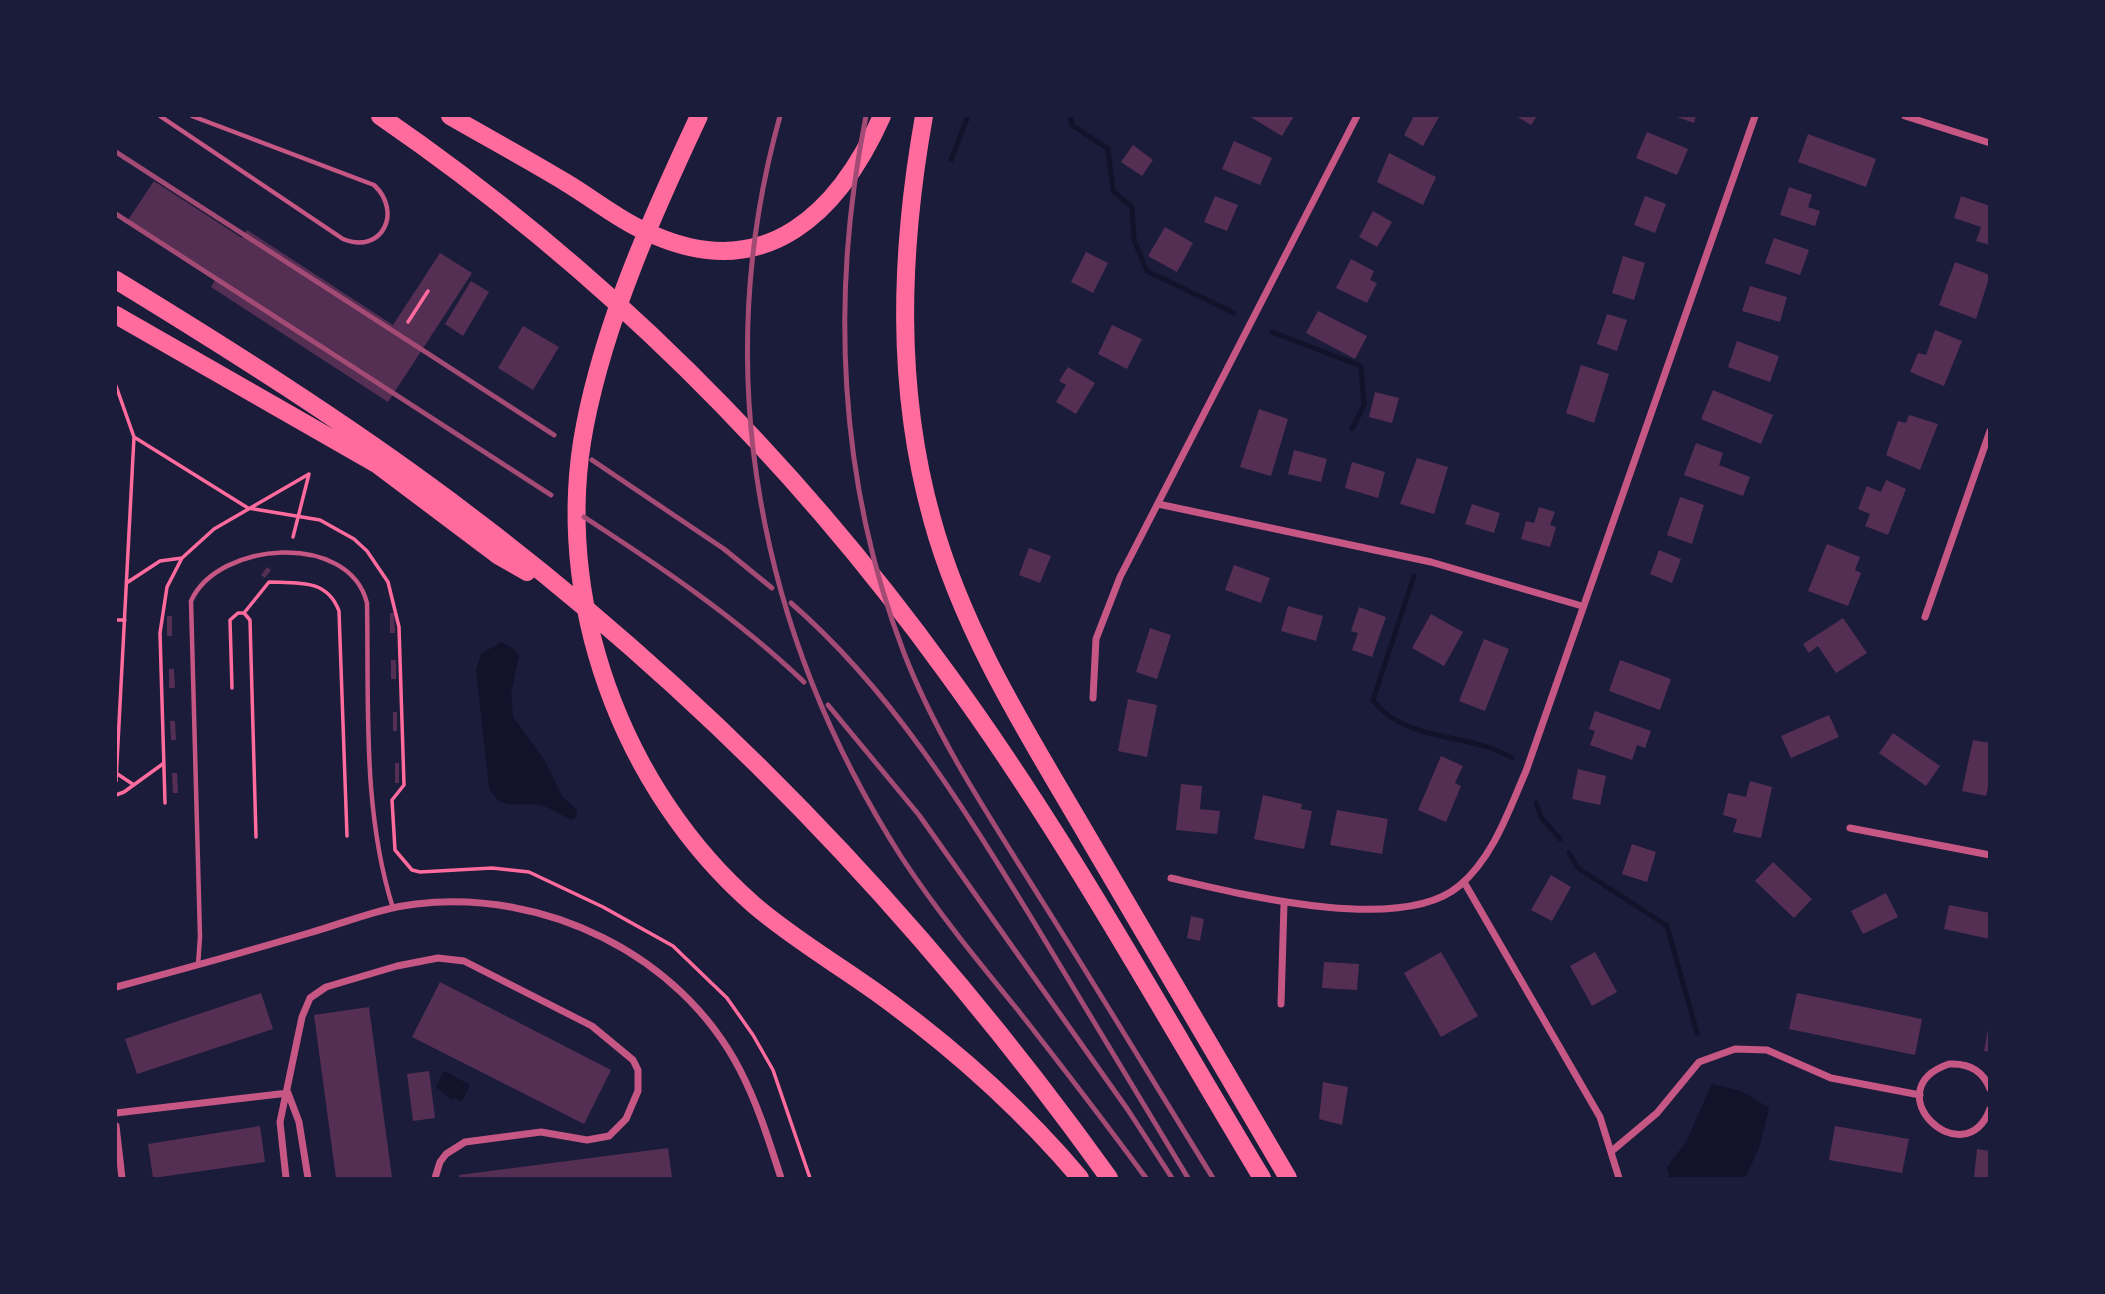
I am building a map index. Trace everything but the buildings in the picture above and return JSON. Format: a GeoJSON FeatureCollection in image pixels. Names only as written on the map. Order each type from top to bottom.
{"type":"FeatureCollection","features":[{"type":"Feature","properties":{"kind":"highway"},"geometry":{"type":"LineString","coordinates":[[380,116],[494,199],[651,334],[778,462],[839,532],[948,674],[1036,803],[1262,1178]]}},
{"type":"Feature","properties":{"kind":"highway"},"geometry":{"type":"LineString","coordinates":[[450,116],[637,227],[689,248],[724,252],[771,243],[810,219],[854,171],[882,116]]}},
{"type":"Feature","properties":{"kind":"highway"},"geometry":{"type":"LineString","coordinates":[[699,116],[665,190],[600,367],[585,425],[578,479],[579,539],[585,602],[602,668],[635,754],[685,831],[740,892],[772,920],[891,1003],[948,1049],[1010,1104],[1080,1178]]}},
{"type":"Feature","properties":{"kind":"highway"},"geometry":{"type":"LineString","coordinates":[[923,116],[906,233],[904,309],[917,455],[941,549],[990,671],[1288,1178]]}},
{"type":"Feature","properties":{"kind":"highway"},"geometry":{"type":"LineString","coordinates":[[116,280],[261,371],[447,498],[578,602],[747,755],[881,893],[1006,1041],[1109,1178]]}},
{"type":"Feature","properties":{"kind":"highway"},"geometry":{"type":"LineString","coordinates":[[116,315],[378,465],[499,556],[578,602]]}},
{"type":"Feature","properties":{"kind":"street"},"geometry":{"type":"LineString","coordinates":[[1093,698],[1096,639],[1120,577],[1357,116]]}},
{"type":"Feature","properties":{"kind":"street"},"geometry":{"type":"LineString","coordinates":[[1171,878],[1284,904],[1406,908],[1441,899],[1464,882],[1502,828],[1526,771],[1755,116]]}},
{"type":"Feature","properties":{"kind":"street"},"geometry":{"type":"LineString","coordinates":[[1905,116],[1990,144]]}},
{"type":"Feature","properties":{"kind":"street"},"geometry":{"type":"LineString","coordinates":[[1925,617],[1990,431]]}},
{"type":"Feature","properties":{"kind":"street"},"geometry":{"type":"LineString","coordinates":[[1158,504],[1431,562],[1582,606]]}},
{"type":"Feature","properties":{"kind":"street"},"geometry":{"type":"LineString","coordinates":[[1850,828],[1990,855]]}},
{"type":"Feature","properties":{"kind":"street"},"geometry":{"type":"LineString","coordinates":[[1464,882],[1601,1117],[1613,1150],[1619,1178]]}},
{"type":"Feature","properties":{"kind":"street"},"geometry":{"type":"LineString","coordinates":[[116,987],[393,909],[443,901],[509,905],[577,926],[641,960],[668,980],[719,1036],[760,1112],[780,1178]]}},
{"type":"Feature","properties":{"kind":"street"},"geometry":{"type":"LineString","coordinates":[[1281,1004],[1284,904]]}},
{"type":"Feature","properties":{"kind":"street"},"geometry":{"type":"LineString","coordinates":[[286,1178],[280,1126],[302,1017],[310,998],[317,992],[378,971],[438,958],[464,961],[577,1017],[610,1038],[633,1060],[638,1070],[638,1091],[626,1119],[609,1136],[587,1140],[541,1132],[465,1142],[446,1154],[435,1178]]}},
{"type":"Feature","properties":{"kind":"street"},"geometry":{"type":"LineString","coordinates":[[1613,1150],[1657,1113],[1699,1062],[1735,1049],[1767,1050],[1831,1077],[1920,1095]]}},
{"type":"Feature","properties":{"kind":"street"},"geometry":{"type":"LineString","coordinates":[[1990,1088],[1983,1076],[1973,1068],[1949,1064],[1937,1068],[1928,1076],[1920,1095],[1926,1119],[1946,1133],[1970,1131],[1987,1117],[1990,1109]]}},
{"type":"Feature","properties":{"kind":"street"},"geometry":{"type":"LineString","coordinates":[[116,1113],[288,1093]]}},
{"type":"Feature","properties":{"kind":"street"},"geometry":{"type":"LineString","coordinates":[[288,1093],[299,1122],[308,1178]]}},
{"type":"Feature","properties":{"kind":"street"},"geometry":{"type":"LineString","coordinates":[[116,1126],[122,1178]]}},
{"type":"Feature","properties":{"kind":"lane"},"geometry":{"type":"LineString","coordinates":[[160,116],[343,239],[353,243],[370,241],[384,227],[389,209],[387,200],[374,185],[191,116]]}},
{"type":"Feature","properties":{"kind":"lane"},"geometry":{"type":"LineString","coordinates":[[198,965],[191,601],[203,580],[217,569],[238,561],[284,553],[310,555],[342,565],[363,587],[367,603],[372,801],[383,878],[393,909]]}},
{"type":"Feature","properties":{"kind":"path"},"geometry":{"type":"LineString","coordinates":[[408,322],[428,291]]}},
{"type":"Feature","properties":{"kind":"path"},"geometry":{"type":"LineString","coordinates":[[116,386],[134,437],[125,620],[117,717],[116,781]]}},
{"type":"Feature","properties":{"kind":"path"},"geometry":{"type":"LineString","coordinates":[[134,437],[248,508],[320,520],[354,539],[380,568],[393,595],[399,627],[404,785],[392,800],[393,837],[399,858],[420,872],[492,868],[529,872]]}},
{"type":"Feature","properties":{"kind":"path"},"geometry":{"type":"LineString","coordinates":[[165,803],[161,613],[167,587],[182,558],[214,529],[309,474],[293,537]]}},
{"type":"Feature","properties":{"kind":"path"},"geometry":{"type":"LineString","coordinates":[[127,582],[160,561],[182,558]]}},
{"type":"Feature","properties":{"kind":"path"},"geometry":{"type":"LineString","coordinates":[[244,613],[269,582],[318,585],[329,593],[337,604],[347,836]]}},
{"type":"Feature","properties":{"kind":"path"},"geometry":{"type":"LineString","coordinates":[[232,688],[230,620],[238,613],[244,613],[250,620],[256,837]]}},
{"type":"Feature","properties":{"kind":"path"},"geometry":{"type":"LineString","coordinates":[[116,620],[125,620]]}},
{"type":"Feature","properties":{"kind":"path"},"geometry":{"type":"LineString","coordinates":[[116,795],[164,763]]}},
{"type":"Feature","properties":{"kind":"path"},"geometry":{"type":"LineString","coordinates":[[116,773],[134,785]]}},
{"type":"Feature","properties":{"kind":"shaded area"},"geometry":{"type":"Polygon","coordinates":[[[501,642],[514,649],[519,656],[511,693],[513,717],[545,761],[562,796],[577,810],[577,817],[571,820],[543,806],[504,803],[493,795],[489,787],[476,670],[481,654],[501,642]]]}},
{"type":"Feature","properties":{"kind":"shaded area"},"geometry":{"type":"Polygon","coordinates":[[[444,1071],[470,1085],[462,1101],[454,1097],[452,1100],[436,1087],[444,1071]]]}},
{"type":"Feature","properties":{"kind":"shaded area"},"geometry":{"type":"Polygon","coordinates":[[[1712,1084],[1741,1091],[1769,1108],[1759,1148],[1746,1176],[1667,1178],[1667,1167],[1686,1142],[1712,1084]]]}},
{"type":"Feature","properties":{"kind":"waterway"},"geometry":{"type":"LineString","coordinates":[[951,160],[968,116]]}},
{"type":"Feature","properties":{"kind":"waterway"},"geometry":{"type":"LineString","coordinates":[[1070,116],[1072,125],[1108,149],[1113,191],[1132,207],[1134,240],[1147,271],[1234,313]]}},
{"type":"Feature","properties":{"kind":"waterway"},"geometry":{"type":"LineString","coordinates":[[1272,332],[1361,366],[1364,405],[1352,429]]}},
{"type":"Feature","properties":{"kind":"waterway"},"geometry":{"type":"LineString","coordinates":[[1414,576],[1373,700],[1386,714],[1402,724],[1477,744],[1512,758]]}},
{"type":"Feature","properties":{"kind":"waterway"},"geometry":{"type":"LineString","coordinates":[[1536,803],[1541,817],[1560,839]]}},
{"type":"Feature","properties":{"kind":"waterway"},"geometry":{"type":"LineString","coordinates":[[1569,853],[1578,868],[1667,926],[1697,1033]]}},
{"type":"Feature","properties":{"kind":"railway"},"geometry":{"type":"LineString","coordinates":[[780,116],[759,213],[749,309],[749,405],[760,500],[782,593],[812,684],[853,772],[902,858],[943,916],[1146,1178]]}},
{"type":"Feature","properties":{"kind":"railway"},"geometry":{"type":"LineString","coordinates":[[866,116],[847,251],[847,387],[853,455],[865,522],[882,588],[904,653],[950,749],[1213,1178]]}},
{"type":"Feature","properties":{"kind":"railway"},"geometry":{"type":"LineString","coordinates":[[116,152],[554,435]]}},
{"type":"Feature","properties":{"kind":"railway"},"geometry":{"type":"LineString","coordinates":[[116,214],[551,495]]}},
{"type":"Feature","properties":{"kind":"railway"},"geometry":{"type":"LineString","coordinates":[[592,460],[724,549],[772,588]]}},
{"type":"Feature","properties":{"kind":"railway"},"geometry":{"type":"LineString","coordinates":[[584,517],[670,574],[725,615],[804,682]]}},
{"type":"Feature","properties":{"kind":"railway"},"geometry":{"type":"LineString","coordinates":[[791,603],[861,673],[922,749],[950,789],[1029,914],[1188,1178]]}},
{"type":"Feature","properties":{"kind":"railway"},"geometry":{"type":"LineString","coordinates":[[828,705],[919,815],[1128,1110],[1172,1178]]}}]}
